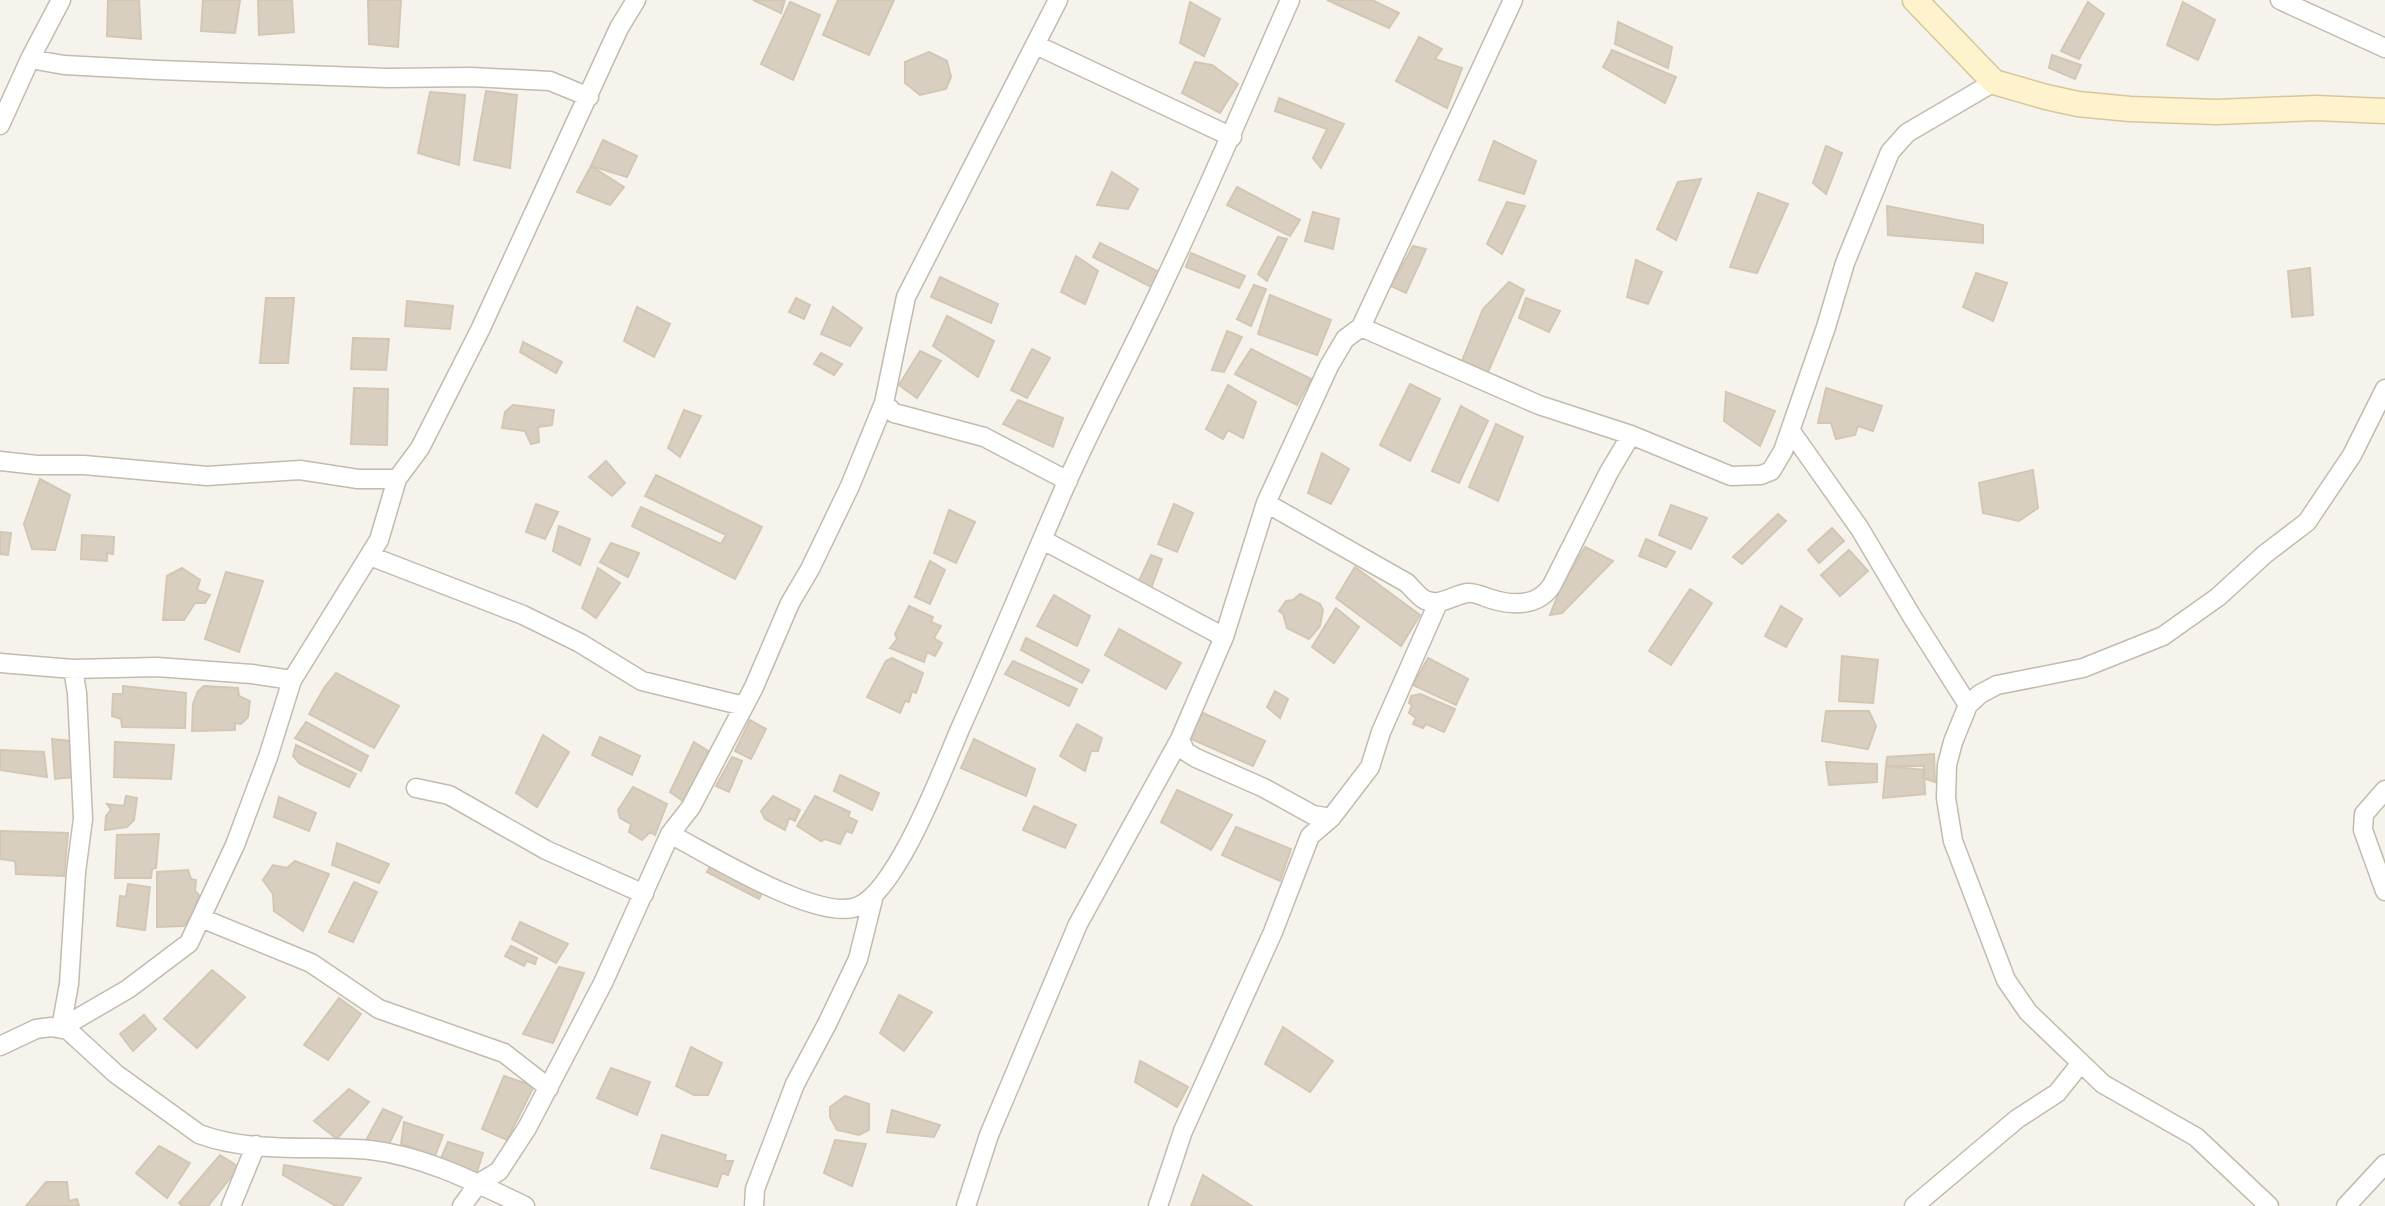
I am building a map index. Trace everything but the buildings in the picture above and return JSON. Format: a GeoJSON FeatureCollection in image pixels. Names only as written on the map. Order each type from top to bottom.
{"type":"FeatureCollection","features":[{"type":"Feature","properties":{"kind":"street"},"geometry":{"type":"LineString","coordinates":[[0,125],[9,82],[30,59],[61,0]]}},
{"type":"Feature","properties":{"kind":"street"},"geometry":{"type":"LineString","coordinates":[[0,1046],[36,1029],[61,1028],[128,989],[189,943],[240,830],[268,757],[292,680],[379,540],[397,479],[420,448],[480,330],[619,28],[636,0]]}},
{"type":"Feature","properties":{"kind":"street"},"geometry":{"type":"LineString","coordinates":[[462,1206],[478,1184],[499,1171],[549,1088],[603,983],[670,834],[691,807],[744,706],[790,603],[850,486],[884,403],[906,297],[1058,0]]}},
{"type":"Feature","properties":{"kind":"street"},"geometry":{"type":"LineString","coordinates":[[754,1206],[755,1189],[795,1084],[858,959],[873,899],[890,878],[923,815],[1068,481],[1232,137],[1290,0]]}},
{"type":"Feature","properties":{"kind":"street"},"geometry":{"type":"LineString","coordinates":[[966,1206],[989,1135],[1078,924],[1180,739],[1224,637],[1266,503],[1329,366],[1345,339],[1361,327],[1513,0]]}},
{"type":"Feature","properties":{"kind":"street"},"geometry":{"type":"LineString","coordinates":[[1915,0],[1994,82],[2078,104],[2216,112],[2316,108],[2385,111]]}},
{"type":"Feature","properties":{"kind":"street"},"geometry":{"type":"LineString","coordinates":[[2292,3],[2385,48]]}},
{"type":"Feature","properties":{"kind":"street"},"geometry":{"type":"LineString","coordinates":[[1036,45],[1232,137]]}},
{"type":"Feature","properties":{"kind":"street"},"geometry":{"type":"LineString","coordinates":[[30,59],[64,65],[158,70],[550,81],[589,97]]}},
{"type":"Feature","properties":{"kind":"street"},"geometry":{"type":"LineString","coordinates":[[1361,327],[1539,405],[1631,435],[1731,476],[1751,477],[1771,471],[1783,451],[1845,263],[1890,152],[1907,133],[1994,82]]}},
{"type":"Feature","properties":{"kind":"street"},"geometry":{"type":"LineString","coordinates":[[2269,1206],[2196,1137],[2103,1084],[2028,1012],[2006,980],[1953,841],[1946,779],[1953,742],[1968,705],[1980,694],[1997,685],[2083,668],[2163,636],[2218,597],[2265,554],[2307,522],[2352,455],[2385,389]]}},
{"type":"Feature","properties":{"kind":"street"},"geometry":{"type":"LineString","coordinates":[[884,403],[894,413],[984,437],[1068,481]]}},
{"type":"Feature","properties":{"kind":"street"},"geometry":{"type":"LineString","coordinates":[[1790,430],[1860,529],[1968,705]]}},
{"type":"Feature","properties":{"kind":"street"},"geometry":{"type":"LineString","coordinates":[[1266,503],[1407,583],[1424,600],[1438,603],[1470,592],[1496,601],[1525,603],[1542,598],[1552,585],[1631,435]]}},
{"type":"Feature","properties":{"kind":"street"},"geometry":{"type":"LineString","coordinates":[[0,461],[207,476],[300,470],[358,479],[397,479]]}},
{"type":"Feature","properties":{"kind":"street"},"geometry":{"type":"LineString","coordinates":[[1043,540],[1224,637]]}},
{"type":"Feature","properties":{"kind":"street"},"geometry":{"type":"LineString","coordinates":[[370,556],[523,615],[580,643],[642,681],[744,706]]}},
{"type":"Feature","properties":{"kind":"street"},"geometry":{"type":"LineString","coordinates":[[1158,1206],[1183,1131],[1273,932],[1310,836],[1331,818],[1370,767],[1381,732],[1438,603]]}},
{"type":"Feature","properties":{"kind":"street"},"geometry":{"type":"LineString","coordinates":[[0,663],[73,669],[157,667],[292,680]]}},
{"type":"Feature","properties":{"kind":"street"},"geometry":{"type":"LineString","coordinates":[[61,1028],[69,984],[76,872],[83,819],[73,669]]}},
{"type":"Feature","properties":{"kind":"street"},"geometry":{"type":"LineString","coordinates":[[1180,739],[1185,751],[1196,758],[1264,788],[1313,815],[1331,818]]}},
{"type":"Feature","properties":{"kind":"street"},"geometry":{"type":"LineString","coordinates":[[416,788],[449,795],[546,850],[644,894]]}},
{"type":"Feature","properties":{"kind":"street"},"geometry":{"type":"LineString","coordinates":[[2385,790],[2364,814],[2363,830],[2385,891]]}},
{"type":"Feature","properties":{"kind":"street"},"geometry":{"type":"LineString","coordinates":[[670,834],[791,897],[813,905],[846,911],[873,899]]}},
{"type":"Feature","properties":{"kind":"street"},"geometry":{"type":"LineString","coordinates":[[201,918],[311,963],[379,1009],[504,1053],[549,1088]]}},
{"type":"Feature","properties":{"kind":"street"},"geometry":{"type":"LineString","coordinates":[[61,1028],[77,1036],[116,1074],[199,1134],[211,1139],[394,1154],[478,1184],[525,1206]]}},
{"type":"Feature","properties":{"kind":"street"},"geometry":{"type":"LineString","coordinates":[[1914,1206],[2017,1119],[2057,1093],[2081,1063]]}},
{"type":"Feature","properties":{"kind":"street"},"geometry":{"type":"LineString","coordinates":[[231,1206],[256,1145]]}},
{"type":"Feature","properties":{"kind":"street"},"geometry":{"type":"LineString","coordinates":[[2346,1206],[2385,1164]]}}]}
